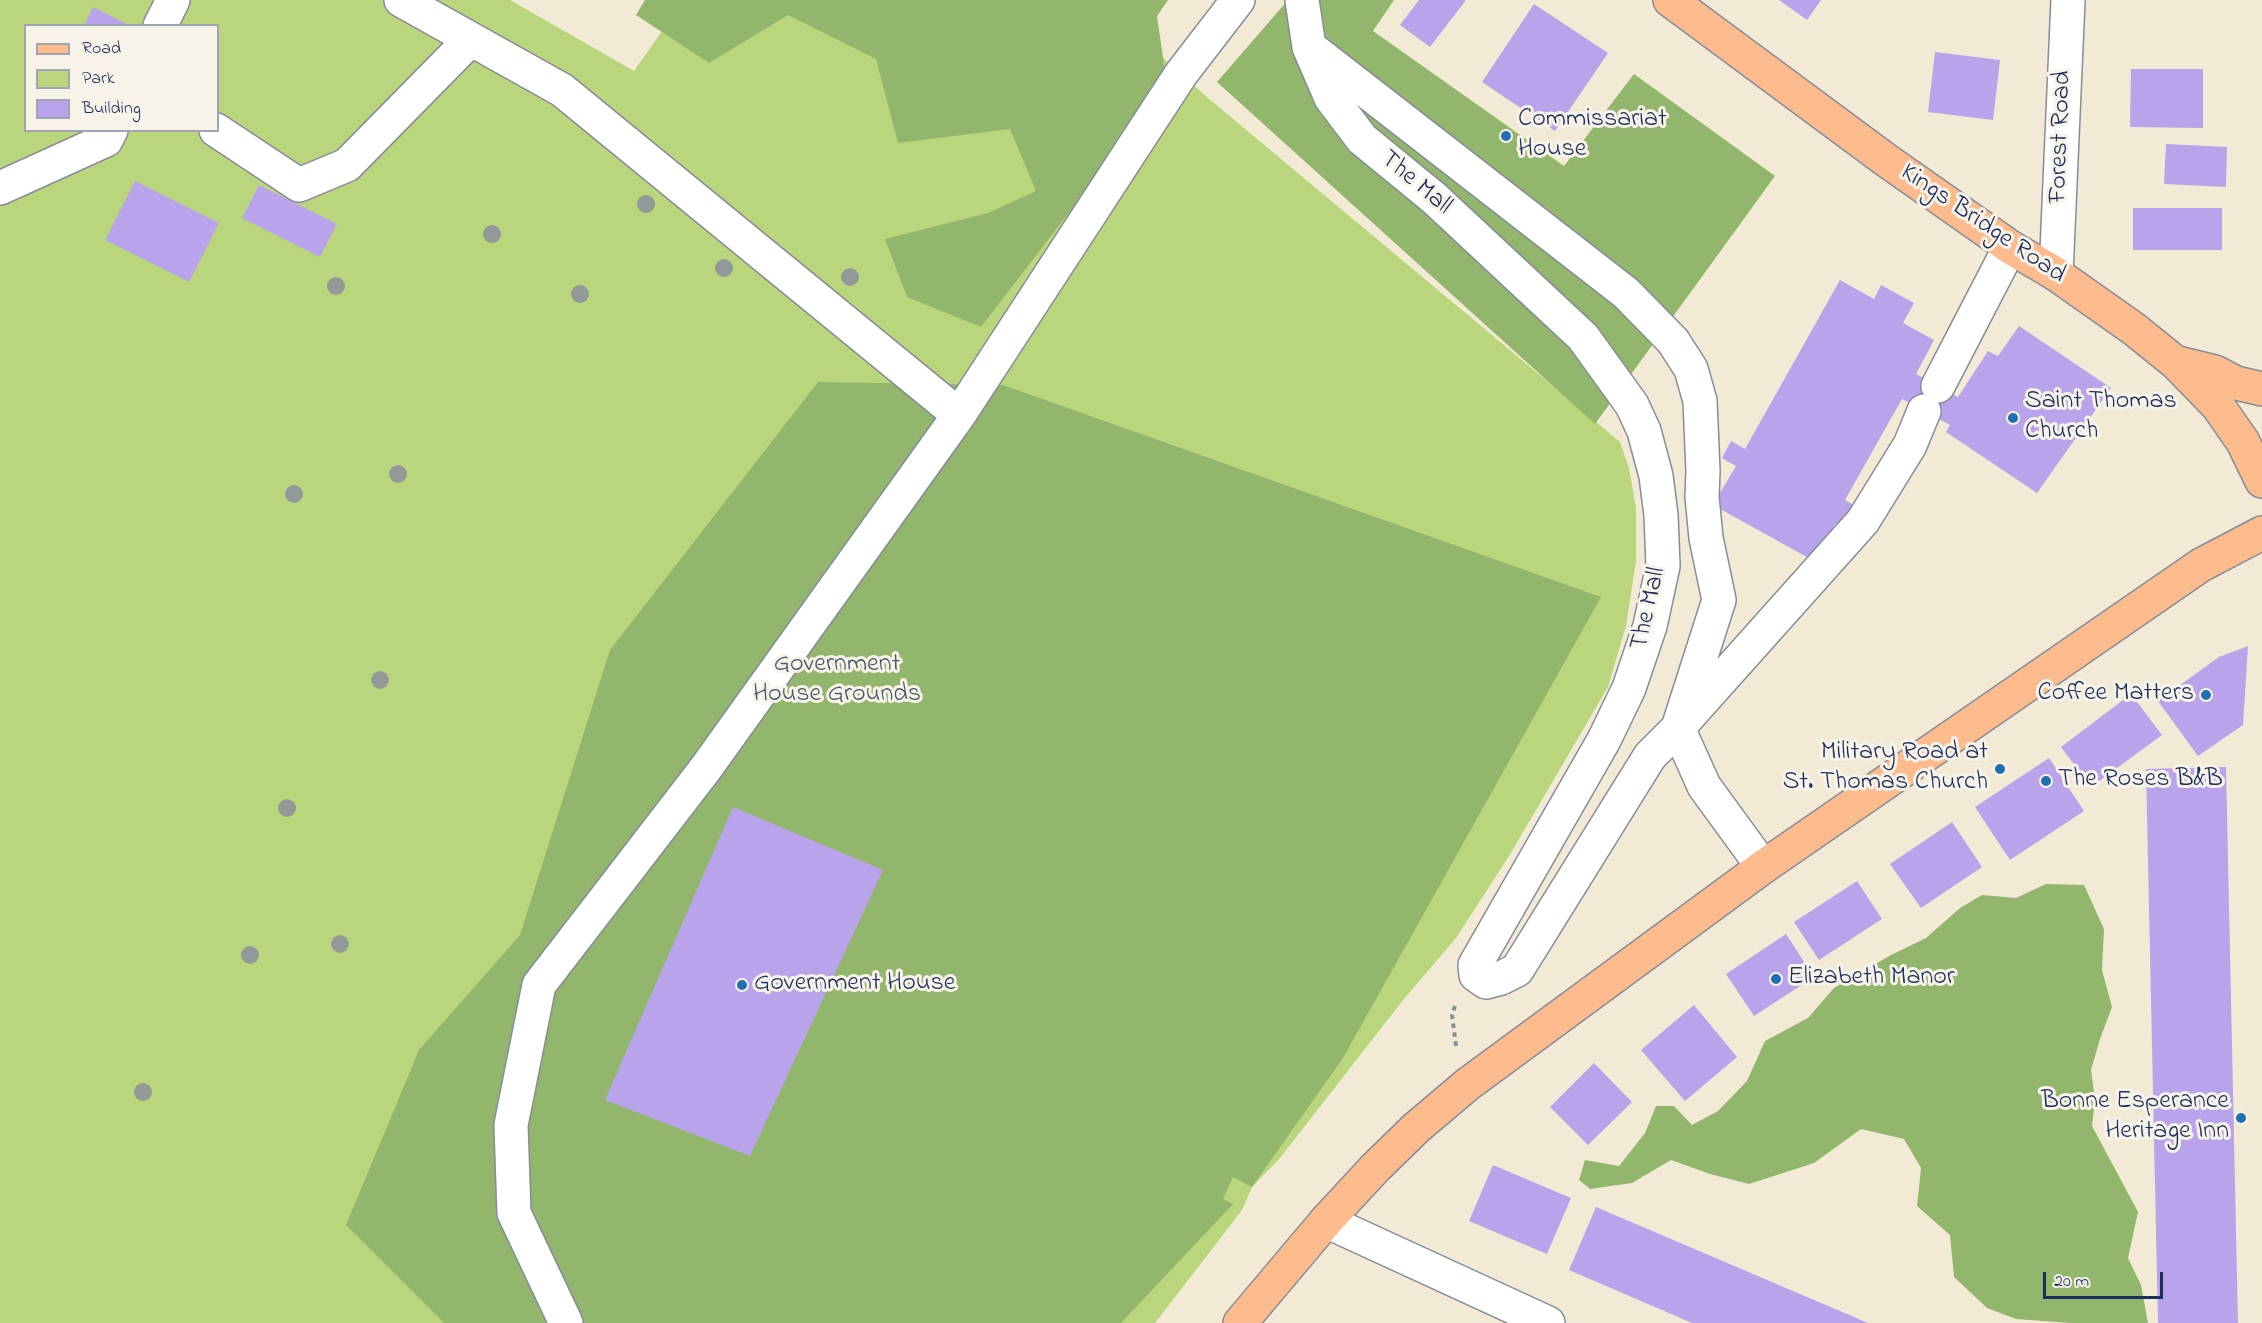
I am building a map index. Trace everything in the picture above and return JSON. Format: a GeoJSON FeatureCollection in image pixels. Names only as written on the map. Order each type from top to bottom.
{"type":"FeatureCollection","features":[{"type":"Feature","properties":{"kind":"main road","name":"Kings Bridge Road"},"geometry":{"type":"LineString","coordinates":[[1670,0],[1886,160],[2010,247],[2056,274],[2134,328],[2176,363],[2218,406],[2243,442],[2262,481]]}},
{"type":"Feature","properties":{"kind":"main road"},"geometry":{"type":"LineString","coordinates":[[2176,363],[2215,372],[2236,383],[2262,389]]}},
{"type":"Feature","properties":{"kind":"main road"},"geometry":{"type":"LineString","coordinates":[[1240,1323],[1326,1221],[1375,1168],[1416,1128],[1468,1084],[1763,867],[2201,565],[2262,533]]}},
{"type":"Feature","properties":{"kind":"street"},"geometry":{"type":"LineString","coordinates":[[161,24],[173,0]]}},
{"type":"Feature","properties":{"kind":"street"},"geometry":{"type":"LineString","coordinates":[[400,0],[562,90],[959,415]]}},
{"type":"Feature","properties":{"kind":"street"},"geometry":{"type":"LineString","coordinates":[[566,1323],[514,1213],[511,1125],[538,985],[706,768],[959,415],[1181,74],[1238,0]]}},
{"type":"Feature","properties":{"kind":"street","name":"The Mall"},"geometry":{"type":"LineString","coordinates":[[1302,0],[1309,47],[1331,98],[1362,140],[1434,198],[1583,337],[1632,405],[1644,431],[1656,476],[1661,515],[1663,566],[1650,626],[1629,688],[1604,740],[1475,965],[1476,975],[1486,982],[1501,978],[1516,970],[1650,756],[1678,728]]}},
{"type":"Feature","properties":{"kind":"street","name":"Forest Road"},"geometry":{"type":"LineString","coordinates":[[2056,274],[2068,0]]}},
{"type":"Feature","properties":{"kind":"street"},"geometry":{"type":"LineString","coordinates":[[219,132],[299,184],[347,165],[471,39]]}},
{"type":"Feature","properties":{"kind":"street"},"geometry":{"type":"LineString","coordinates":[[1309,47],[1626,293],[1673,341],[1691,369],[1700,401],[1702,497],[1706,538],[1719,600],[1678,728],[1704,786],[1763,867]]}},
{"type":"Feature","properties":{"kind":"street"},"geometry":{"type":"LineString","coordinates":[[0,188],[106,140],[110,132]]}},
{"type":"Feature","properties":{"kind":"street"},"geometry":{"type":"LineString","coordinates":[[1678,728],[1863,521],[1910,445],[1931,399],[2010,247]]}},
{"type":"Feature","properties":{"kind":"street"},"geometry":{"type":"LineString","coordinates":[[1326,1221],[1548,1323]]}},
{"type":"Feature","properties":{"kind":"green space","name":"Government House Grounds"},"geometry":{"type":"Polygon","coordinates":[[[0,0],[510,0],[634,71],[684,0],[1098,0],[1208,98],[1620,442],[1629,468],[1636,508],[1636,561],[1626,626],[1608,687],[1509,856],[1456,938],[1403,1000],[1280,1158],[1252,1187],[1242,1210],[1155,1323],[0,1323],[0,0]]]}},
{"type":"Feature","properties":{"kind":"green space"},"geometry":{"type":"Polygon","coordinates":[[[645,0],[1168,0],[1157,16],[1167,85],[981,327],[907,297],[885,239],[988,213],[1036,191],[1010,129],[898,143],[876,59],[788,15],[709,63],[636,15],[645,0]]]}},
{"type":"Feature","properties":{"kind":"green space"},"geometry":{"type":"Polygon","coordinates":[[[1288,0],[1394,0],[1373,31],[1564,166],[1634,74],[1775,176],[1595,424],[1217,82],[1288,0]]]}},
{"type":"Feature","properties":{"kind":"green space"},"geometry":{"type":"Polygon","coordinates":[[[818,382],[1003,385],[1601,597],[1343,1058],[1252,1187],[1233,1177],[1223,1199],[1233,1204],[1121,1323],[444,1323],[346,1225],[419,1050],[520,935],[610,650],[818,382]]]}},
{"type":"Feature","properties":{"kind":"green space"},"geometry":{"type":"Polygon","coordinates":[[[2046,884],[2084,885],[2104,929],[2102,970],[2112,1007],[2091,1070],[2095,1100],[2092,1126],[2138,1212],[2128,1258],[2141,1285],[2148,1323],[2070,1323],[2016,1319],[1987,1308],[1954,1277],[1950,1235],[1917,1206],[1921,1168],[1904,1139],[1861,1129],[1814,1163],[1749,1184],[1710,1174],[1671,1160],[1632,1183],[1590,1189],[1579,1180],[1585,1160],[1619,1166],[1645,1133],[1656,1106],[1674,1106],[1692,1125],[1718,1111],[1747,1081],[1765,1041],[1808,1018],[1834,988],[1926,938],[1960,908],[1982,895],[2016,898],[2046,884]]]}},
{"type":"Feature","properties":{"kind":"building"},"geometry":{"type":"Polygon","coordinates":[[[1419,0],[1466,0],[1430,47],[1400,25],[1419,0]]]}},
{"type":"Feature","properties":{"kind":"building"},"geometry":{"type":"Polygon","coordinates":[[[1779,0],[1821,0],[1807,20],[1779,0]]]}},
{"type":"Feature","properties":{"kind":"building"},"geometry":{"type":"Polygon","coordinates":[[[1534,4],[1608,53],[1555,131],[1482,82],[1534,4]]]}},
{"type":"Feature","properties":{"kind":"building"},"geometry":{"type":"Polygon","coordinates":[[[93,7],[127,24],[85,24],[93,7]]]}},
{"type":"Feature","properties":{"kind":"building"},"geometry":{"type":"Polygon","coordinates":[[[1935,52],[2000,60],[1993,120],[1928,112],[1935,52]]]}},
{"type":"Feature","properties":{"kind":"building"},"geometry":{"type":"Polygon","coordinates":[[[2131,69],[2203,69],[2203,128],[2130,127],[2131,69]]]}},
{"type":"Feature","properties":{"kind":"building"},"geometry":{"type":"Polygon","coordinates":[[[2166,144],[2227,147],[2226,187],[2164,184],[2166,144]]]}},
{"type":"Feature","properties":{"kind":"building"},"geometry":{"type":"Polygon","coordinates":[[[135,181],[219,223],[189,282],[105,240],[135,181]]]}},
{"type":"Feature","properties":{"kind":"building"},"geometry":{"type":"Polygon","coordinates":[[[259,185],[337,224],[320,257],[242,218],[259,185]]]}},
{"type":"Feature","properties":{"kind":"building"},"geometry":{"type":"Polygon","coordinates":[[[2133,208],[2222,208],[2222,250],[2133,250],[2133,208]]]}},
{"type":"Feature","properties":{"kind":"building","name":"Saint Thomas Church"},"geometry":{"type":"Polygon","coordinates":[[[1840,280],[1874,299],[1881,285],[1914,303],[1903,323],[1934,340],[1916,374],[1958,397],[1988,351],[1998,356],[2019,326],[2111,388],[2037,493],[1946,432],[1950,425],[1902,399],[1845,500],[1860,509],[1848,531],[1835,524],[1814,561],[1713,505],[1736,466],[1722,458],[1731,441],[1745,449],[1840,280]]]}},
{"type":"Feature","properties":{"kind":"building"},"geometry":{"type":"Polygon","coordinates":[[[2248,646],[2243,725],[2198,756],[2158,701],[2219,657],[2248,646]]]}},
{"type":"Feature","properties":{"kind":"building"},"geometry":{"type":"Polygon","coordinates":[[[2131,694],[2162,735],[2091,787],[2061,747],[2131,694]]]}},
{"type":"Feature","properties":{"kind":"building"},"geometry":{"type":"Polygon","coordinates":[[[2049,758],[2084,811],[2010,860],[1975,807],[2049,758]]]}},
{"type":"Feature","properties":{"kind":"building"},"geometry":{"type":"Polygon","coordinates":[[[2226,767],[2238,1323],[2158,1323],[2146,769],[2226,767]]]}},
{"type":"Feature","properties":{"kind":"building","name":"Government House"},"geometry":{"type":"Polygon","coordinates":[[[733,807],[883,870],[750,1156],[605,1100],[733,807]]]}},
{"type":"Feature","properties":{"kind":"building"},"geometry":{"type":"Polygon","coordinates":[[[1952,822],[1982,867],[1921,908],[1890,864],[1952,822]]]}},
{"type":"Feature","properties":{"kind":"building"},"geometry":{"type":"Polygon","coordinates":[[[1857,881],[1882,919],[1819,960],[1794,922],[1857,881]]]}},
{"type":"Feature","properties":{"kind":"building"},"geometry":{"type":"Polygon","coordinates":[[[1786,934],[1814,977],[1754,1016],[1726,974],[1786,934]]]}},
{"type":"Feature","properties":{"kind":"building"},"geometry":{"type":"Polygon","coordinates":[[[1694,1005],[1737,1057],[1685,1101],[1641,1050],[1694,1005]]]}},
{"type":"Feature","properties":{"kind":"building"},"geometry":{"type":"Polygon","coordinates":[[[1594,1063],[1632,1102],[1588,1145],[1550,1107],[1594,1063]]]}},
{"type":"Feature","properties":{"kind":"building"},"geometry":{"type":"Polygon","coordinates":[[[1493,1165],[1571,1198],[1547,1254],[1469,1221],[1493,1165]]]}},
{"type":"Feature","properties":{"kind":"building"},"geometry":{"type":"Polygon","coordinates":[[[1596,1207],[1868,1323],[1692,1323],[1569,1270],[1596,1207]]]}},
{"type":"Feature","properties":{"kind":"place","name":"Commissariat House"},"geometry":{"type":"Point","coordinates":[1506,136]}},
{"type":"Feature","properties":{"kind":"place","name":"Saint Thomas Church"},"geometry":{"type":"Point","coordinates":[2013,418]}},
{"type":"Feature","properties":{"kind":"place","name":"Coffee Matters"},"geometry":{"type":"Point","coordinates":[2206,695]}},
{"type":"Feature","properties":{"kind":"place","name":"Military Road at St. Thomas Church"},"geometry":{"type":"Point","coordinates":[2000,769]}},
{"type":"Feature","properties":{"kind":"place","name":"The Roses B&B"},"geometry":{"type":"Point","coordinates":[2046,781]}},
{"type":"Feature","properties":{"kind":"place","name":"Elizabeth Manor"},"geometry":{"type":"Point","coordinates":[1776,979]}},
{"type":"Feature","properties":{"kind":"place","name":"Government House"},"geometry":{"type":"Point","coordinates":[742,985]}},
{"type":"Feature","properties":{"kind":"place","name":"Bonne Esperance Heritage Inn"},"geometry":{"type":"Point","coordinates":[2241,1118]}}]}
